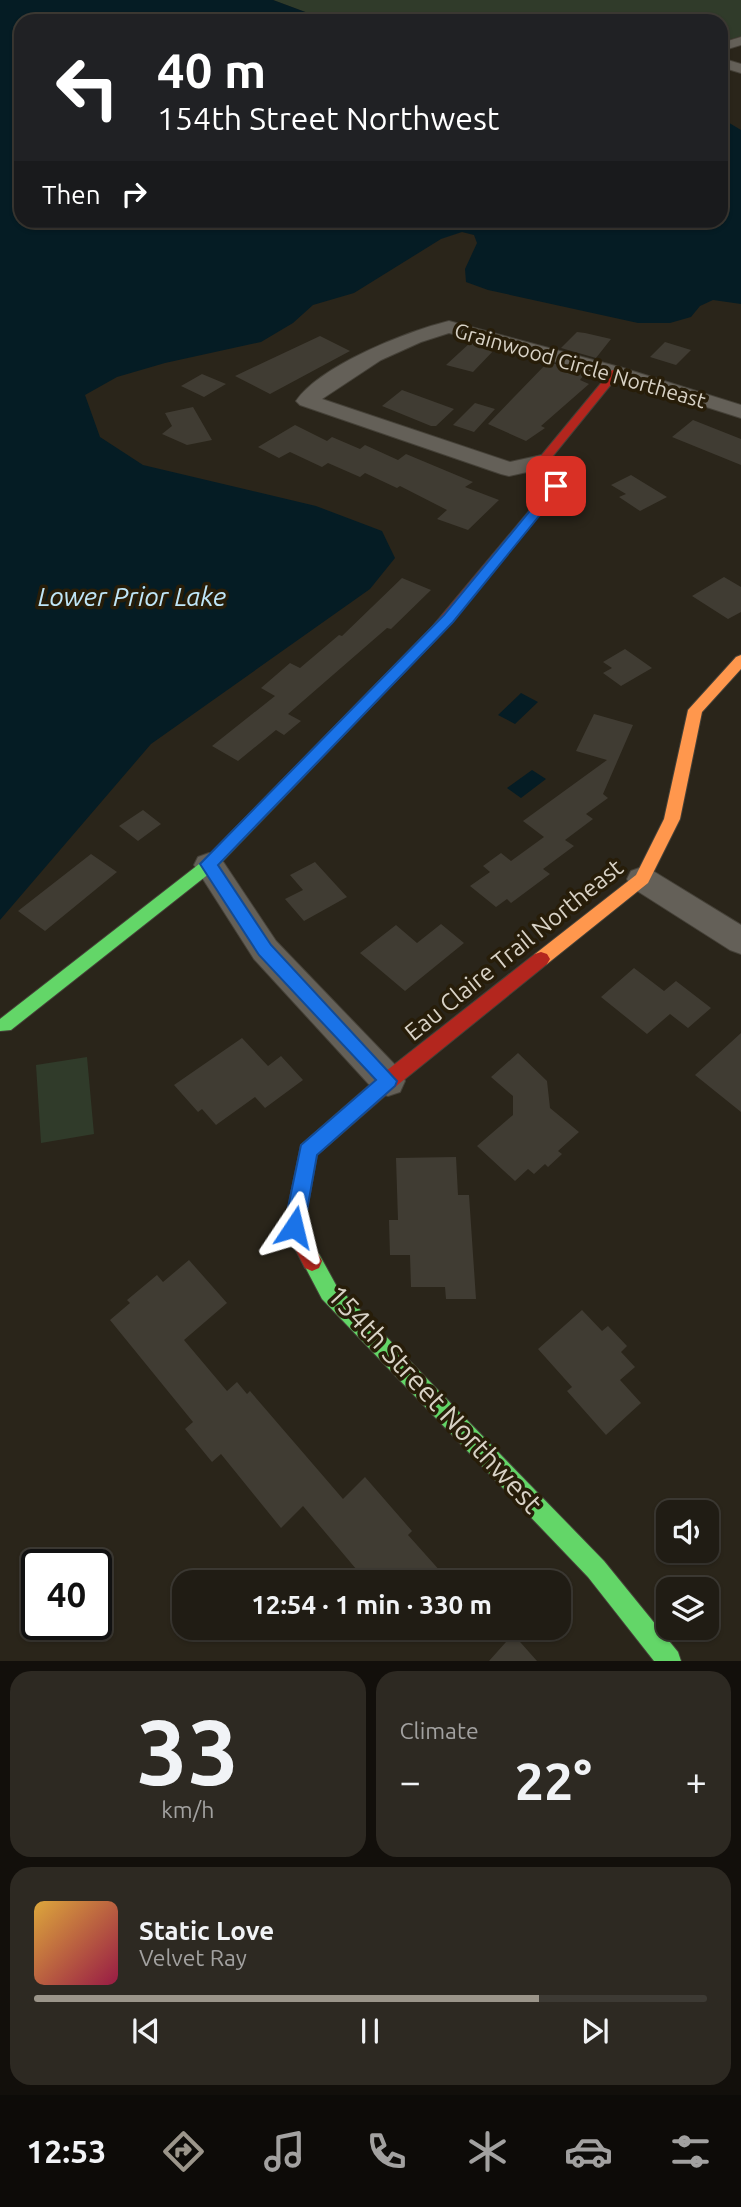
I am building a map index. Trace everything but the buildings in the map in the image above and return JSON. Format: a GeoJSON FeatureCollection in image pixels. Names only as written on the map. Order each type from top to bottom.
{"type":"FeatureCollection","features":[{"type":"Feature","properties":{"kind":"street","name":"Grainwood Circle Northeast"},"geometry":{"type":"LineString","coordinates":[[542,462],[509,469],[307,401],[324,385],[426,331],[449,327],[616,372],[741,412]]}},
{"type":"Feature","properties":{"kind":"street"},"geometry":{"type":"LineString","coordinates":[[5,1025],[209,864],[448,618],[556,486],[542,462],[616,372]]}},
{"type":"Feature","properties":{"kind":"street","name":"Eau Claire Trail Northeast"},"geometry":{"type":"LineString","coordinates":[[388,1081],[642,880],[673,819],[695,710],[741,660]]}},
{"type":"Feature","properties":{"kind":"street"},"geometry":{"type":"LineString","coordinates":[[209,864],[265,950],[388,1081]]}},
{"type":"Feature","properties":{"kind":"street"},"geometry":{"type":"LineString","coordinates":[[642,880],[741,941]]}},
{"type":"Feature","properties":{"kind":"street","name":"154th Street Northwest"},"geometry":{"type":"LineString","coordinates":[[388,1081],[308,1151],[294,1227],[330,1292],[596,1569],[669,1661]]}},
{"type":"Feature","properties":{"kind":"green space"},"geometry":{"type":"Polygon","coordinates":[[[273,0],[741,0],[741,36],[728,40],[728,14],[311,14],[273,0]]]}},
{"type":"Feature","properties":{"kind":"green space"},"geometry":{"type":"Polygon","coordinates":[[[87,1057],[94,1134],[41,1143],[36,1065],[87,1057]]]}},
{"type":"Feature","properties":{"kind":"water","name":"Lower Prior Lake"},"geometry":{"type":"Polygon","coordinates":[[[0,0],[273,0],[311,14],[14,14],[14,228],[728,228],[728,122],[741,130],[741,304],[713,300],[700,306],[691,317],[670,323],[638,323],[488,290],[466,282],[465,269],[477,243],[474,235],[462,232],[441,239],[354,293],[313,305],[293,323],[261,342],[165,363],[117,377],[85,395],[100,437],[143,465],[316,506],[382,531],[395,558],[370,589],[151,744],[0,920],[0,0]]]}},
{"type":"Feature","properties":{"kind":"water"},"geometry":{"type":"Polygon","coordinates":[[[521,693],[538,702],[515,724],[498,715],[521,693]]]}},
{"type":"Feature","properties":{"kind":"water"},"geometry":{"type":"Polygon","coordinates":[[[532,770],[546,779],[521,798],[507,788],[532,770]]]}},
{"type":"Feature","properties":{"kind":"traffic: fast"},"geometry":{"type":"LineString","coordinates":[[5,1025],[209,865],[438,629]]}},
{"type":"Feature","properties":{"kind":"traffic: fast"},"geometry":{"type":"LineString","coordinates":[[312,1261],[329,1292],[596,1569],[669,1661]]}},
{"type":"Feature","properties":{"kind":"traffic: slow"},"geometry":{"type":"LineString","coordinates":[[541,959],[642,879],[672,819],[695,710],[741,660]]}},
{"type":"Feature","properties":{"kind":"traffic: jam"},"geometry":{"type":"LineString","coordinates":[[438,629],[556,486],[542,462],[616,372]]}},
{"type":"Feature","properties":{"kind":"traffic: jam"},"geometry":{"type":"LineString","coordinates":[[312,1261],[294,1227],[308,1151],[388,1081],[541,959]]}},
{"type":"Feature","properties":{"kind":"route"},"geometry":{"type":"LineString","coordinates":[[294,1227],[308,1151],[388,1081],[265,950],[209,864],[448,618],[556,486]]}}]}
